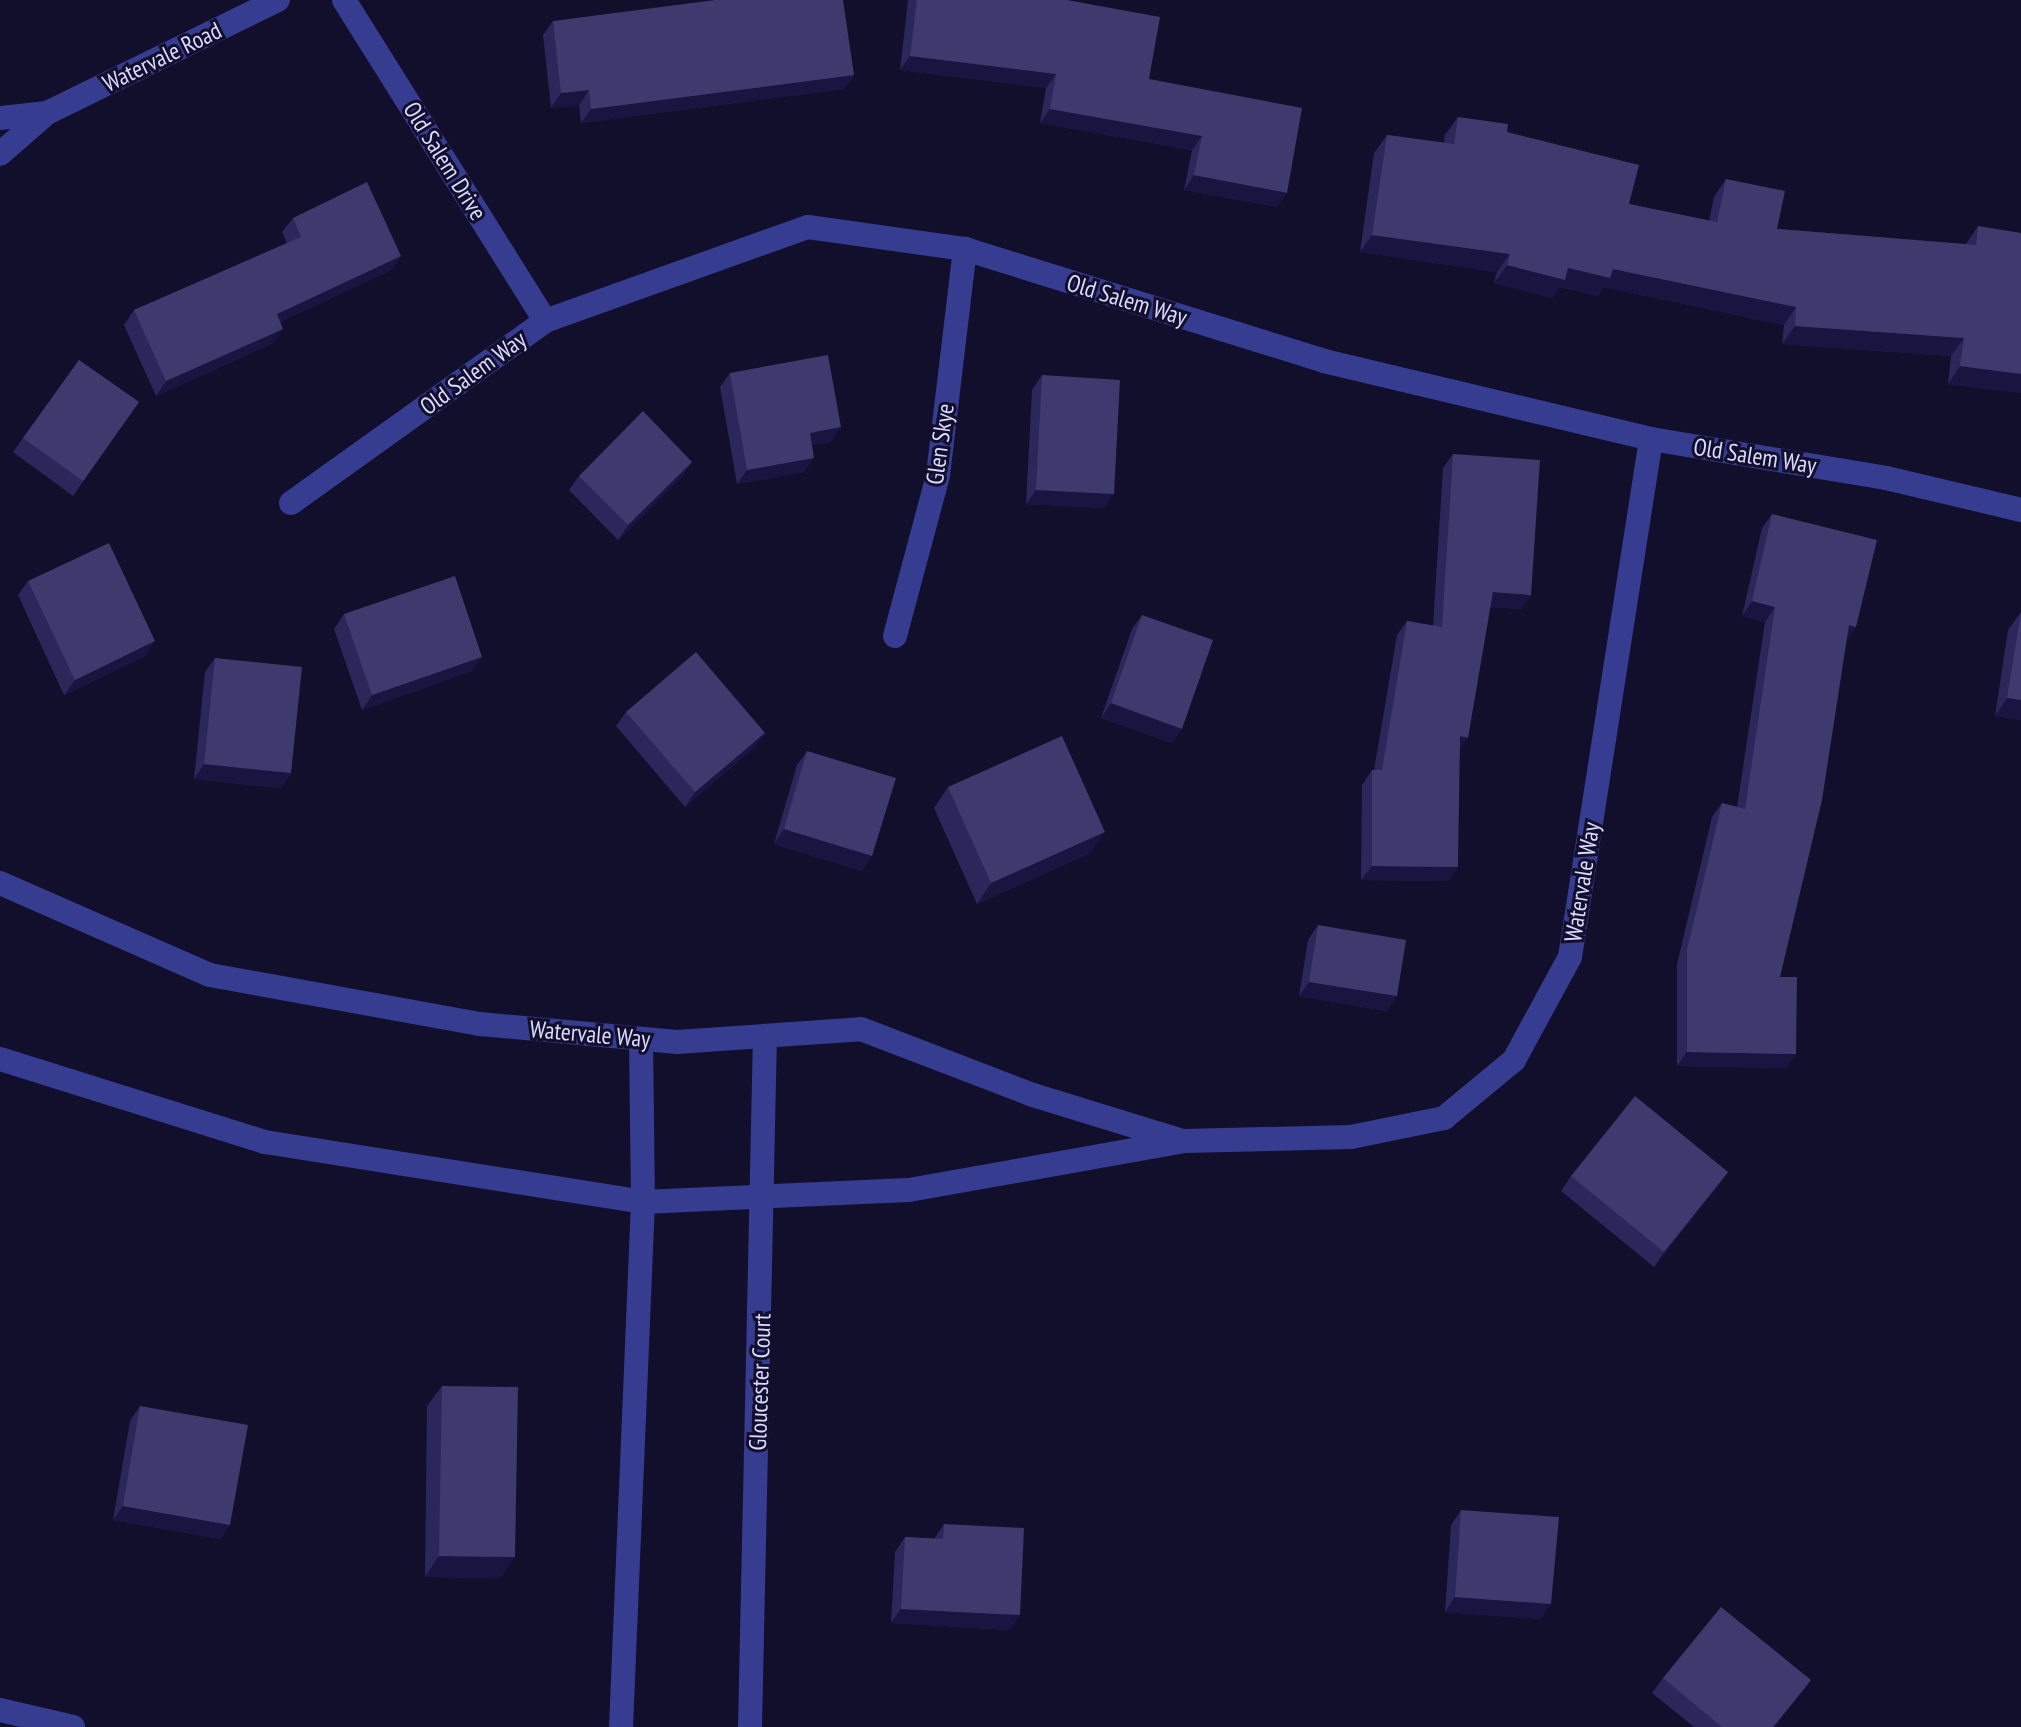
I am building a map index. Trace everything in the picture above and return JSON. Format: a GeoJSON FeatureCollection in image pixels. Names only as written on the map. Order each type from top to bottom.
{"type":"FeatureCollection","features":[{"type":"Feature","properties":{"kind":"street","name":"Watervale Road"},"geometry":{"type":"LineString","coordinates":[[0,154],[47,113],[278,0]]}},
{"type":"Feature","properties":{"kind":"street","name":"Old Salem Drive"},"geometry":{"type":"LineString","coordinates":[[344,0],[545,321]]}},
{"type":"Feature","properties":{"kind":"street","name":"Watervale Road"},"geometry":{"type":"LineString","coordinates":[[0,118],[47,113]]}},
{"type":"Feature","properties":{"kind":"street","name":"Old Salem Way"},"geometry":{"type":"LineString","coordinates":[[291,503],[545,321],[808,227],[965,249],[1324,361],[1651,439],[1886,478],[2021,510]]}},
{"type":"Feature","properties":{"kind":"street","name":"Glen Skye"},"geometry":{"type":"LineString","coordinates":[[895,636],[938,475],[965,249]]}},
{"type":"Feature","properties":{"kind":"street","name":"Watervale Way"},"geometry":{"type":"LineString","coordinates":[[0,1059],[265,1142],[643,1202],[909,1190],[1185,1141],[1351,1137],[1444,1118],[1514,1060],[1570,957],[1651,439]]}},
{"type":"Feature","properties":{"kind":"street","name":"Watervale Way"},"geometry":{"type":"LineString","coordinates":[[0,883],[210,975],[480,1024],[641,1039],[765,1036],[861,1029],[1033,1095],[1185,1141]]}},
{"type":"Feature","properties":{"kind":"street","name":"Gloucester Court"},"geometry":{"type":"LineString","coordinates":[[750,1727],[766,1197],[765,1036]]}},
{"type":"Feature","properties":{"kind":"street"},"geometry":{"type":"LineString","coordinates":[[621,1727],[643,1202],[641,1039]]}},
{"type":"Feature","properties":{"kind":"street"},"geometry":{"type":"LineString","coordinates":[[0,1710],[73,1727]]}},
{"type":"Feature","properties":{"kind":"building"},"geometry":{"type":"Polygon","coordinates":[[[715,0],[843,0],[854,75],[591,109],[589,90],[561,93],[553,21],[715,0]]]}},
{"type":"Feature","properties":{"kind":"building"},"geometry":{"type":"Polygon","coordinates":[[[917,0],[1067,0],[1160,17],[1149,79],[1302,108],[1287,193],[1194,175],[1202,136],[1050,109],[1056,74],[910,56],[917,0]]]}},
{"type":"Feature","properties":{"kind":"building"},"geometry":{"type":"Polygon","coordinates":[[[1458,117],[1508,124],[1507,132],[1639,165],[1629,204],[1717,222],[1726,179],[1785,191],[1777,229],[1976,245],[1978,226],[2021,233],[2021,374],[1960,366],[1964,338],[1795,326],[1796,307],[1613,269],[1610,278],[1568,268],[1565,280],[1507,265],[1510,254],[1372,235],[1387,135],[1454,144],[1458,117]]]}},
{"type":"Feature","properties":{"kind":"building"},"geometry":{"type":"Polygon","coordinates":[[[367,182],[401,256],[277,314],[283,329],[166,381],[134,310],[301,237],[293,218],[367,182]]]}},
{"type":"Feature","properties":{"kind":"building"},"geometry":{"type":"Polygon","coordinates":[[[828,355],[841,427],[810,433],[814,458],[747,470],[730,373],[828,355]]]}},
{"type":"Feature","properties":{"kind":"building"},"geometry":{"type":"Polygon","coordinates":[[[79,360],[139,402],[83,481],[23,438],[79,360]]]}},
{"type":"Feature","properties":{"kind":"building"},"geometry":{"type":"Polygon","coordinates":[[[1042,375],[1120,380],[1114,494],[1036,490],[1042,375]]]}},
{"type":"Feature","properties":{"kind":"building"},"geometry":{"type":"Polygon","coordinates":[[[643,411],[692,462],[628,525],[579,476],[643,411]]]}},
{"type":"Feature","properties":{"kind":"building"},"geometry":{"type":"Polygon","coordinates":[[[1453,454],[1540,460],[1531,595],[1493,592],[1468,738],[1460,736],[1458,867],[1372,866],[1372,770],[1382,770],[1407,621],[1442,627],[1453,454]]]}},
{"type":"Feature","properties":{"kind":"building"},"geometry":{"type":"Polygon","coordinates":[[[1772,514],[1877,540],[1856,627],[1849,625],[1822,800],[1780,977],[1797,977],[1796,1054],[1687,1052],[1687,950],[1722,803],[1745,809],[1775,607],[1752,601],[1772,514]]]}},
{"type":"Feature","properties":{"kind":"building"},"geometry":{"type":"Polygon","coordinates":[[[109,543],[155,641],[75,680],[28,581],[109,543]]]}},
{"type":"Feature","properties":{"kind":"building"},"geometry":{"type":"Polygon","coordinates":[[[455,576],[482,657],[372,695],[344,614],[455,576]]]}},
{"type":"Feature","properties":{"kind":"building"},"geometry":{"type":"Polygon","coordinates":[[[2021,612],[2021,700],[2007,698],[2021,612]]]}},
{"type":"Feature","properties":{"kind":"building"},"geometry":{"type":"Polygon","coordinates":[[[1142,615],[1213,640],[1182,729],[1111,703],[1142,615]]]}},
{"type":"Feature","properties":{"kind":"building"},"geometry":{"type":"Polygon","coordinates":[[[696,652],[765,733],[695,792],[626,712],[696,652]]]}},
{"type":"Feature","properties":{"kind":"building"},"geometry":{"type":"Polygon","coordinates":[[[215,658],[302,667],[291,773],[204,764],[215,658]]]}},
{"type":"Feature","properties":{"kind":"building"},"geometry":{"type":"Polygon","coordinates":[[[1062,736],[1105,832],[991,883],[948,787],[1062,736]]]}},
{"type":"Feature","properties":{"kind":"building"},"geometry":{"type":"Polygon","coordinates":[[[807,751],[896,778],[872,856],[784,829],[807,751]]]}},
{"type":"Feature","properties":{"kind":"building"},"geometry":{"type":"Polygon","coordinates":[[[1318,925],[1406,940],[1397,996],[1309,982],[1318,925]]]}},
{"type":"Feature","properties":{"kind":"building"},"geometry":{"type":"Polygon","coordinates":[[[1635,1096],[1728,1172],[1664,1252],[1571,1176],[1635,1096]]]}},
{"type":"Feature","properties":{"kind":"building"},"geometry":{"type":"Polygon","coordinates":[[[442,1386],[518,1387],[515,1557],[439,1556],[442,1386]]]}},
{"type":"Feature","properties":{"kind":"building"},"geometry":{"type":"Polygon","coordinates":[[[140,1406],[248,1425],[230,1525],[123,1506],[140,1406]]]}},
{"type":"Feature","properties":{"kind":"building"},"geometry":{"type":"Polygon","coordinates":[[[1461,1510],[1559,1517],[1551,1604],[1455,1597],[1461,1510]]]}},
{"type":"Feature","properties":{"kind":"building"},"geometry":{"type":"Polygon","coordinates":[[[944,1524],[1024,1528],[1020,1615],[901,1609],[905,1537],[943,1539],[944,1524]]]}},
{"type":"Feature","properties":{"kind":"building"},"geometry":{"type":"Polygon","coordinates":[[[1721,1607],[1811,1680],[1773,1727],[1722,1727],[1663,1678],[1721,1607]]]}}]}
